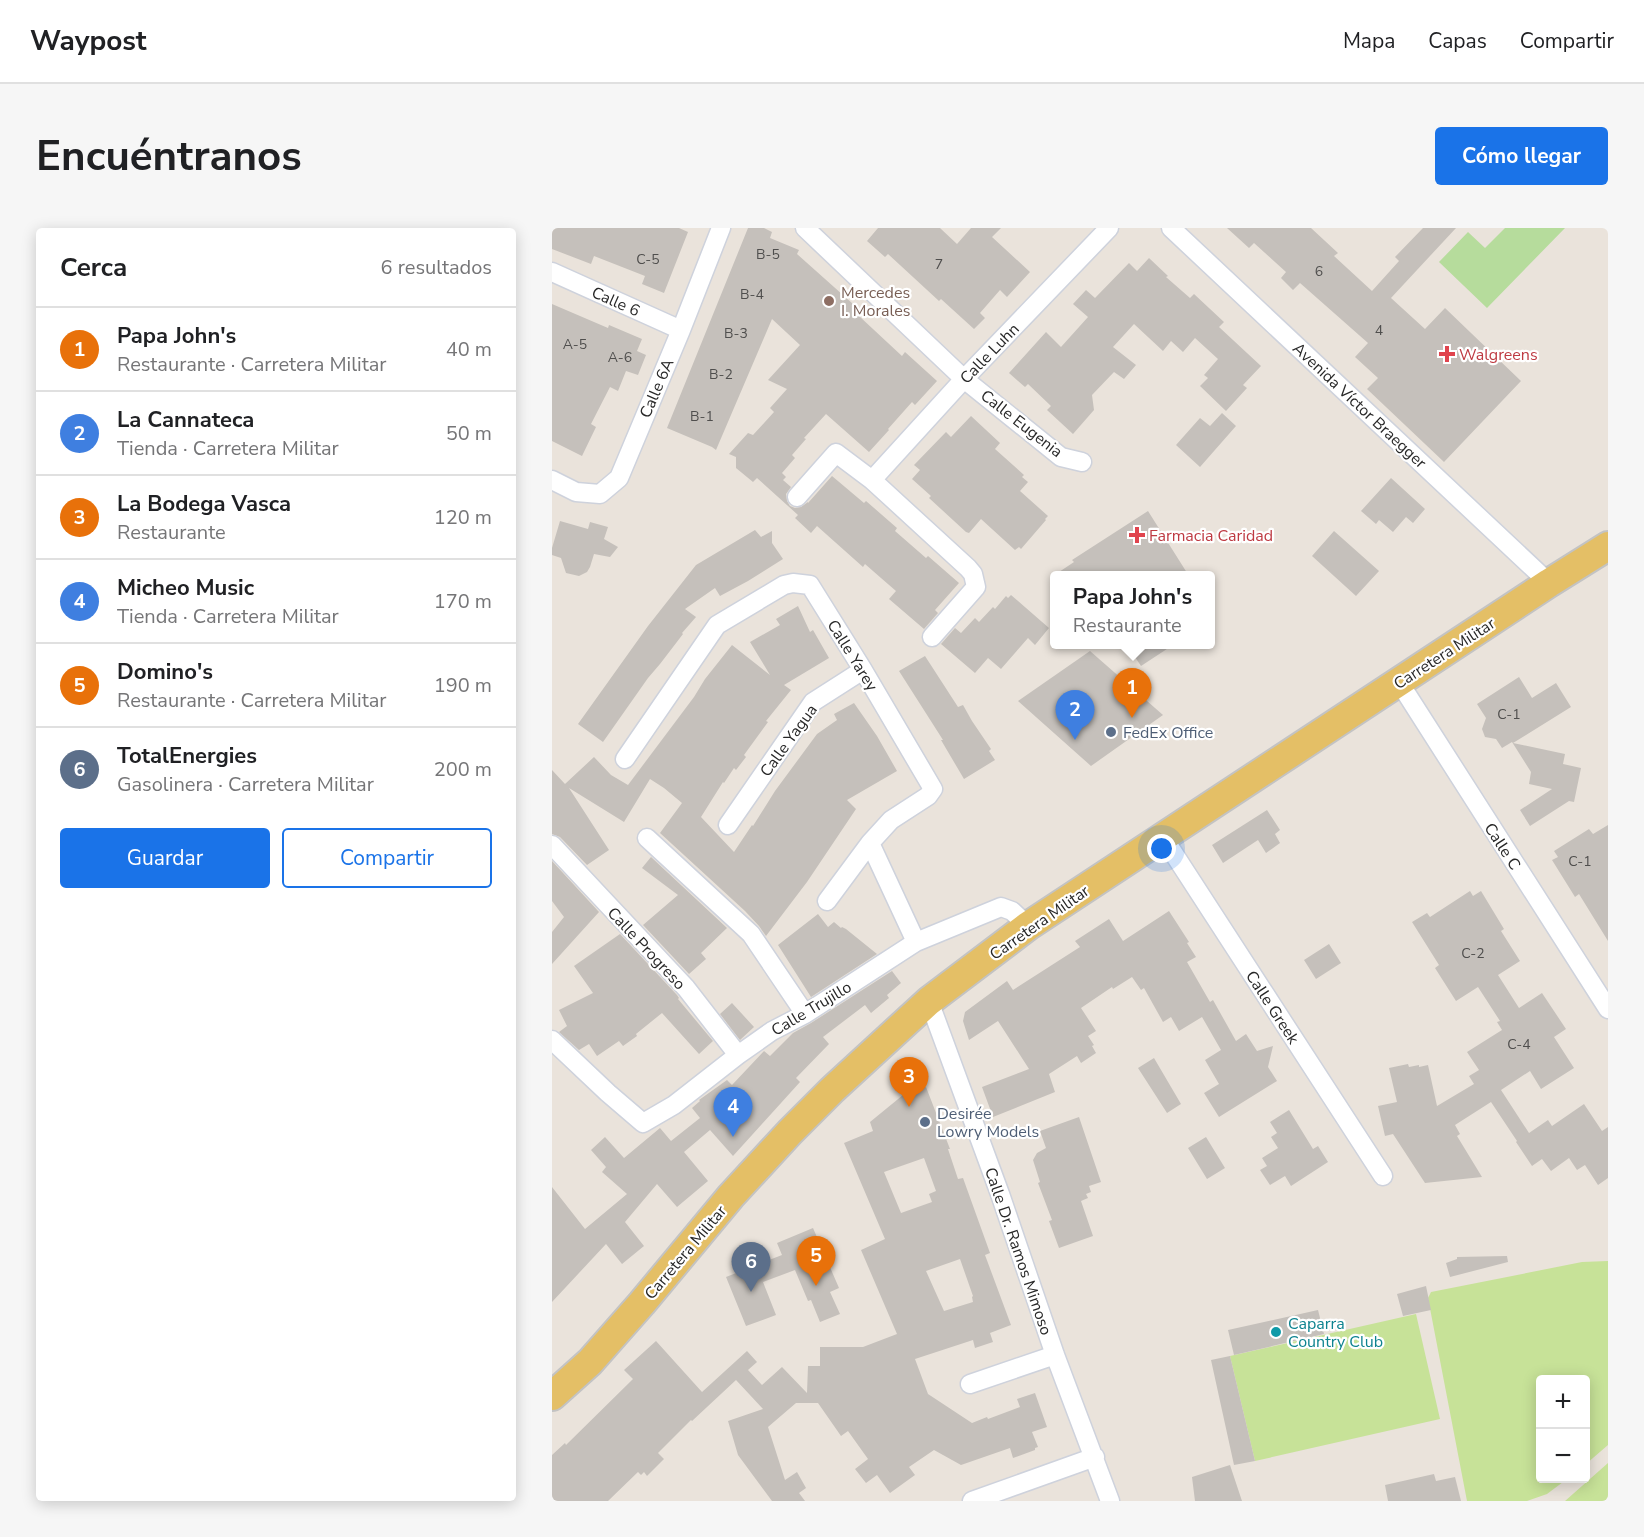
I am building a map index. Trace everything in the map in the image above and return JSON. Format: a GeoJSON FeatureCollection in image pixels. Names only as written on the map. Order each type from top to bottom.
{"type":"FeatureCollection","features":[{"type":"Feature","properties":{"kind":"main road","name":"Carretera Militar"},"geometry":{"type":"LineString","coordinates":[[552,1396],[597,1353],[731,1196],[790,1132],[929,1001],[1028,926],[1608,546]]}},
{"type":"Feature","properties":{"kind":"street","name":"Calle 6A"},"geometry":{"type":"LineString","coordinates":[[552,480],[576,492],[600,494],[619,478],[721,228]]}},
{"type":"Feature","properties":{"kind":"street"},"geometry":{"type":"LineString","coordinates":[[805,228],[964,379]]}},
{"type":"Feature","properties":{"kind":"street","name":"Calle Luhn"},"geometry":{"type":"LineString","coordinates":[[872,480],[964,379],[1109,228]]}},
{"type":"Feature","properties":{"kind":"street","name":"Avenida Víctor Braegger"},"geometry":{"type":"LineString","coordinates":[[1171,228],[1549,583]]}},
{"type":"Feature","properties":{"kind":"street","name":"Calle 6"},"geometry":{"type":"LineString","coordinates":[[552,272],[681,330]]}},
{"type":"Feature","properties":{"kind":"street","name":"Calle Eugenia"},"geometry":{"type":"LineString","coordinates":[[964,379],[1061,457],[1082,462]]}},
{"type":"Feature","properties":{"kind":"street"},"geometry":{"type":"LineString","coordinates":[[797,497],[836,453],[872,480],[973,574],[976,587],[932,637]]}},
{"type":"Feature","properties":{"kind":"street","name":"Calle Yarey"},"geometry":{"type":"LineString","coordinates":[[625,759],[717,625],[784,585],[793,583],[810,585],[933,789],[928,796],[891,820],[870,843]]}},
{"type":"Feature","properties":{"kind":"street","name":"Calle Yagua"},"geometry":{"type":"LineString","coordinates":[[728,825],[813,702],[863,670]]}},
{"type":"Feature","properties":{"kind":"street","name":"Calle C"},"geometry":{"type":"LineString","coordinates":[[1399,682],[1608,1009]]}},
{"type":"Feature","properties":{"kind":"street","name":"Calle Greek"},"geometry":{"type":"LineString","coordinates":[[1163,837],[1383,1176]]}},
{"type":"Feature","properties":{"kind":"street"},"geometry":{"type":"LineString","coordinates":[[647,838],[751,934],[805,1014]]}},
{"type":"Feature","properties":{"kind":"street"},"geometry":{"type":"LineString","coordinates":[[827,901],[870,843],[916,942]]}},
{"type":"Feature","properties":{"kind":"street","name":"Calle Progreso"},"geometry":{"type":"LineString","coordinates":[[552,845],[686,988],[738,1055]]}},
{"type":"Feature","properties":{"kind":"street","name":"Calle Trujillo"},"geometry":{"type":"LineString","coordinates":[[552,1040],[643,1123],[674,1106],[772,1031],[805,1014],[916,942],[1001,907],[1012,911],[1028,926]]}},
{"type":"Feature","properties":{"kind":"street","name":"Calle Dr. Ramos Mimoso"},"geometry":{"type":"LineString","coordinates":[[929,1001],[1000,1194],[1055,1355],[1110,1501]]}},
{"type":"Feature","properties":{"kind":"street"},"geometry":{"type":"LineString","coordinates":[[970,1384],[1055,1355]]}},
{"type":"Feature","properties":{"kind":"street"},"geometry":{"type":"LineString","coordinates":[[972,1501],[1095,1457]]}},
{"type":"Feature","properties":{"kind":"green space"},"geometry":{"type":"Polygon","coordinates":[[[1505,228],[1565,228],[1487,308],[1439,262],[1468,232],[1485,248],[1505,228]]]}},
{"type":"Feature","properties":{"kind":"green space"},"geometry":{"type":"Polygon","coordinates":[[[1608,1261],[1608,1445],[1590,1461],[1590,1375],[1536,1375],[1536,1483],[1562,1483],[1547,1494],[1527,1501],[1467,1501],[1428,1298],[1431,1292],[1582,1262],[1608,1261]]]}},
{"type":"Feature","properties":{"kind":"green space"},"geometry":{"type":"Polygon","coordinates":[[[1416,1314],[1440,1419],[1255,1461],[1230,1356],[1416,1314]]]}},
{"type":"Feature","properties":{"kind":"green space"},"geometry":{"type":"Polygon","coordinates":[[[1608,1463],[1608,1501],[1565,1501],[1585,1483],[1590,1483],[1590,1479],[1608,1463]]]}},
{"type":"Feature","properties":{"kind":"building"},"geometry":{"type":"Polygon","coordinates":[[[552,228],[679,228],[688,232],[664,293],[642,284],[645,276],[594,256],[591,264],[552,249],[552,228]]]}},
{"type":"Feature","properties":{"kind":"building"},"geometry":{"type":"Polygon","coordinates":[[[748,228],[764,228],[772,232],[770,238],[799,250],[797,254],[862,312],[859,316],[902,356],[905,352],[937,381],[915,405],[912,402],[869,452],[826,414],[804,438],[806,439],[792,455],[795,458],[782,473],[786,477],[783,480],[791,487],[786,494],[787,501],[795,508],[808,503],[832,476],[864,503],[866,501],[897,528],[895,531],[959,583],[935,610],[938,613],[924,629],[889,599],[896,591],[865,564],[863,567],[817,526],[811,533],[795,518],[798,515],[757,478],[753,482],[736,468],[736,457],[729,454],[748,433],[753,435],[774,412],[770,408],[787,389],[768,380],[800,345],[772,319],[716,450],[667,428],[748,228]]]}},
{"type":"Feature","properties":{"kind":"building"},"geometry":{"type":"Polygon","coordinates":[[[878,228],[940,228],[957,244],[971,228],[1001,228],[992,237],[1030,272],[1007,297],[1000,290],[980,313],[985,318],[974,329],[941,299],[939,301],[888,254],[885,257],[867,241],[878,228]]]}},
{"type":"Feature","properties":{"kind":"building"},"geometry":{"type":"Polygon","coordinates":[[[1227,228],[1311,228],[1338,253],[1334,256],[1372,291],[1399,261],[1395,257],[1423,228],[1456,228],[1391,298],[1425,329],[1445,308],[1521,381],[1444,462],[1367,389],[1378,378],[1355,357],[1368,343],[1300,283],[1293,290],[1281,278],[1286,272],[1254,243],[1249,248],[1227,228]]]}},
{"type":"Feature","properties":{"kind":"building"},"geometry":{"type":"Polygon","coordinates":[[[1149,258],[1190,298],[1194,294],[1224,322],[1219,327],[1261,366],[1243,385],[1247,388],[1226,411],[1200,386],[1208,378],[1204,375],[1218,359],[1195,338],[1183,352],[1171,341],[1163,351],[1134,324],[1113,347],[1136,365],[1124,379],[1114,372],[1092,395],[1094,410],[1073,434],[1047,410],[1051,406],[1028,384],[1025,387],[1009,373],[1046,332],[1061,347],[1088,317],[1073,304],[1086,290],[1095,298],[1129,263],[1137,271],[1149,258]]]}},
{"type":"Feature","properties":{"kind":"building"},"geometry":{"type":"Polygon","coordinates":[[[552,304],[608,328],[609,325],[642,339],[637,351],[646,355],[638,375],[626,371],[618,391],[610,387],[591,424],[596,427],[582,456],[552,441],[552,304]]]}},
{"type":"Feature","properties":{"kind":"building"},"geometry":{"type":"Polygon","coordinates":[[[1222,413],[1236,426],[1200,467],[1176,445],[1200,418],[1210,426],[1222,413]]]}},
{"type":"Feature","properties":{"kind":"building"},"geometry":{"type":"Polygon","coordinates":[[[971,416],[1000,443],[995,449],[1024,475],[1022,477],[1028,482],[1020,491],[1048,516],[1021,549],[1019,547],[1015,550],[981,519],[969,533],[966,532],[912,479],[920,470],[914,465],[946,432],[951,437],[971,416]]]}},
{"type":"Feature","properties":{"kind":"building"},"geometry":{"type":"Polygon","coordinates":[[[1391,478],[1425,509],[1413,523],[1406,517],[1393,532],[1379,520],[1376,524],[1361,511],[1391,478]]]}},
{"type":"Feature","properties":{"kind":"building","name":"Farmacia Caridad"},"geometry":{"type":"Polygon","coordinates":[[[1148,511],[1186,571],[1060,571],[1074,562],[1072,560],[1148,511]]]}},
{"type":"Feature","properties":{"kind":"building"},"geometry":{"type":"Polygon","coordinates":[[[560,521],[588,529],[590,522],[608,527],[604,539],[618,547],[610,557],[594,554],[587,572],[579,576],[566,573],[561,558],[552,555],[560,521]]]}},
{"type":"Feature","properties":{"kind":"building"},"geometry":{"type":"Polygon","coordinates":[[[755,530],[761,537],[772,531],[772,543],[783,559],[720,596],[715,588],[685,609],[696,617],[648,678],[603,742],[578,724],[648,626],[696,565],[755,530]]]}},
{"type":"Feature","properties":{"kind":"building"},"geometry":{"type":"Polygon","coordinates":[[[1334,531],[1379,571],[1356,596],[1312,556],[1334,531]]]}},
{"type":"Feature","properties":{"kind":"building"},"geometry":{"type":"Polygon","coordinates":[[[1011,595],[1049,628],[1035,645],[1028,638],[1001,669],[988,658],[975,673],[941,644],[955,628],[961,633],[975,618],[979,622],[1006,596],[1008,598],[1011,595]]]}},
{"type":"Feature","properties":{"kind":"building"},"geometry":{"type":"Polygon","coordinates":[[[798,606],[810,632],[813,630],[829,658],[784,685],[791,690],[766,721],[768,722],[744,755],[746,757],[723,782],[701,817],[734,852],[817,734],[837,720],[834,714],[854,703],[877,736],[897,771],[847,800],[856,809],[807,882],[766,936],[745,911],[660,833],[682,803],[650,779],[624,822],[569,788],[609,850],[587,865],[560,837],[552,834],[552,770],[565,784],[594,757],[611,775],[628,785],[732,645],[770,675],[750,642],[780,625],[776,619],[798,606]]]}},
{"type":"Feature","properties":{"kind":"building"},"geometry":{"type":"Polygon","coordinates":[[[1130,649],[1167,649],[1141,666],[1130,649]]]}},
{"type":"Feature","properties":{"kind":"building"},"geometry":{"type":"Polygon","coordinates":[[[1090,651],[1163,715],[1091,766],[1018,701],[1090,651]]]}},
{"type":"Feature","properties":{"kind":"building"},"geometry":{"type":"Polygon","coordinates":[[[925,656],[958,707],[963,705],[991,749],[989,751],[995,760],[964,779],[941,740],[943,740],[899,671],[925,656]]]}},
{"type":"Feature","properties":{"kind":"building"},"geometry":{"type":"Polygon","coordinates":[[[1519,677],[1532,698],[1556,683],[1571,707],[1513,743],[1565,754],[1563,764],[1581,768],[1574,802],[1569,801],[1530,826],[1520,810],[1552,789],[1529,784],[1531,772],[1512,742],[1502,748],[1496,739],[1485,737],[1482,729],[1486,718],[1477,704],[1519,677]]]}},
{"type":"Feature","properties":{"kind":"building"},"geometry":{"type":"Polygon","coordinates":[[[1267,810],[1280,830],[1275,834],[1280,843],[1266,853],[1258,840],[1223,863],[1212,845],[1267,810]]]}},
{"type":"Feature","properties":{"kind":"building"},"geometry":{"type":"Polygon","coordinates":[[[1608,825],[1608,941],[1579,894],[1575,897],[1552,860],[1558,857],[1554,851],[1589,829],[1593,834],[1608,825]]]}},
{"type":"Feature","properties":{"kind":"building"},"geometry":{"type":"Polygon","coordinates":[[[651,857],[727,928],[701,953],[706,959],[689,974],[643,925],[678,895],[642,868],[651,857]]]}},
{"type":"Feature","properties":{"kind":"building"},"geometry":{"type":"Polygon","coordinates":[[[552,861],[599,912],[552,964],[552,932],[564,917],[552,901],[552,861]]]}},
{"type":"Feature","properties":{"kind":"building"},"geometry":{"type":"Polygon","coordinates":[[[1470,891],[1473,896],[1481,891],[1504,929],[1501,931],[1520,961],[1498,975],[1519,1008],[1542,993],[1566,1029],[1554,1037],[1574,1068],[1541,1089],[1530,1071],[1501,1090],[1529,1133],[1548,1120],[1552,1126],[1584,1104],[1602,1131],[1608,1127],[1608,1178],[1598,1185],[1585,1165],[1577,1170],[1569,1158],[1551,1171],[1542,1159],[1532,1166],[1491,1102],[1455,1125],[1460,1134],[1457,1136],[1482,1177],[1425,1183],[1393,1134],[1385,1136],[1378,1106],[1397,1102],[1389,1068],[1408,1064],[1409,1067],[1428,1065],[1437,1106],[1474,1084],[1469,1076],[1479,1070],[1467,1052],[1502,1030],[1497,1022],[1500,1021],[1478,987],[1456,1001],[1435,968],[1439,965],[1412,922],[1427,913],[1430,917],[1470,891]]]}},
{"type":"Feature","properties":{"kind":"building"},"geometry":{"type":"Polygon","coordinates":[[[1169,911],[1196,957],[1187,962],[1210,1002],[1213,1000],[1236,1041],[1246,1034],[1257,1051],[1273,1046],[1268,1067],[1277,1081],[1219,1117],[1204,1093],[1219,1084],[1205,1060],[1221,1050],[1202,1017],[1179,1031],[1171,1017],[1163,1022],[1144,988],[1141,990],[1132,977],[1113,989],[1112,987],[1081,1008],[1096,1031],[1088,1036],[1096,1053],[1081,1063],[1077,1056],[1049,1074],[1055,1092],[993,1117],[982,1087],[1029,1069],[998,1021],[969,1040],[963,1021],[965,1012],[1007,981],[1013,990],[1080,947],[1075,941],[1109,919],[1123,941],[1169,911]]]}},
{"type":"Feature","properties":{"kind":"building"},"geometry":{"type":"Polygon","coordinates":[[[818,914],[828,927],[834,922],[877,954],[811,997],[778,945],[818,914]]]}},
{"type":"Feature","properties":{"kind":"building"},"geometry":{"type":"Polygon","coordinates":[[[620,934],[677,995],[713,1041],[699,1054],[662,1013],[623,1046],[619,1041],[597,1056],[589,1044],[579,1050],[559,1032],[567,1026],[559,1010],[593,993],[574,966],[620,934]]]}},
{"type":"Feature","properties":{"kind":"building"},"geometry":{"type":"Polygon","coordinates":[[[1329,944],[1341,963],[1316,979],[1304,960],[1329,944]]]}},
{"type":"Feature","properties":{"kind":"building"},"geometry":{"type":"Polygon","coordinates":[[[892,971],[901,983],[887,995],[889,998],[871,1013],[865,1005],[823,1037],[829,1044],[796,1078],[800,1082],[733,1156],[710,1130],[684,1152],[708,1181],[677,1207],[657,1184],[625,1222],[644,1246],[622,1264],[606,1244],[552,1302],[552,1187],[585,1229],[627,1194],[602,1172],[606,1167],[591,1150],[605,1137],[624,1158],[660,1128],[671,1141],[700,1118],[692,1108],[699,1100],[727,1080],[732,1085],[764,1051],[770,1056],[793,1033],[892,971]]]}},
{"type":"Feature","properties":{"kind":"building"},"geometry":{"type":"Polygon","coordinates":[[[732,1003],[754,1027],[740,1040],[720,1014],[732,1003]]]}},
{"type":"Feature","properties":{"kind":"building"},"geometry":{"type":"Polygon","coordinates":[[[1154,1058],[1181,1104],[1167,1113],[1138,1068],[1154,1058]]]}},
{"type":"Feature","properties":{"kind":"building"},"geometry":{"type":"Polygon","coordinates":[[[926,1087],[950,1149],[948,1149],[958,1179],[963,1178],[990,1253],[985,1255],[1011,1325],[990,1333],[993,1342],[975,1348],[973,1340],[915,1359],[928,1394],[972,1423],[1020,1407],[1017,1399],[1035,1393],[1047,1427],[1032,1432],[1038,1447],[1013,1458],[1010,1448],[961,1465],[934,1450],[909,1467],[915,1475],[890,1493],[877,1475],[866,1483],[855,1469],[868,1459],[848,1431],[841,1436],[818,1403],[796,1403],[768,1427],[785,1480],[797,1472],[806,1488],[799,1493],[805,1501],[772,1501],[738,1455],[728,1421],[763,1409],[736,1380],[658,1453],[664,1459],[647,1476],[644,1472],[641,1475],[638,1472],[608,1501],[552,1501],[552,1455],[565,1443],[566,1445],[633,1379],[624,1370],[656,1341],[702,1392],[747,1351],[757,1362],[748,1370],[762,1385],[782,1367],[807,1393],[808,1366],[820,1366],[820,1347],[863,1347],[897,1334],[861,1250],[885,1239],[844,1143],[873,1131],[870,1122],[903,1095],[926,1087]],[[924,1158],[884,1172],[901,1213],[932,1202],[929,1194],[936,1191],[924,1158]],[[960,1259],[926,1271],[944,1311],[973,1302],[960,1259]]]}},
{"type":"Feature","properties":{"kind":"building"},"geometry":{"type":"Polygon","coordinates":[[[1289,1110],[1313,1149],[1318,1146],[1328,1162],[1291,1186],[1285,1176],[1270,1185],[1260,1170],[1267,1166],[1262,1158],[1278,1148],[1271,1137],[1277,1133],[1270,1122],[1289,1110]]]}},
{"type":"Feature","properties":{"kind":"building"},"geometry":{"type":"Polygon","coordinates":[[[1079,1117],[1101,1182],[1089,1186],[1091,1192],[1086,1194],[1088,1198],[1081,1201],[1093,1236],[1059,1248],[1049,1221],[1052,1220],[1038,1183],[1040,1182],[1033,1160],[1037,1153],[1046,1148],[1040,1131],[1079,1117]]]}},
{"type":"Feature","properties":{"kind":"building"},"geometry":{"type":"Polygon","coordinates":[[[1206,1137],[1225,1168],[1207,1179],[1188,1148],[1206,1137]]]}},
{"type":"Feature","properties":{"kind":"building"},"geometry":{"type":"Polygon","coordinates":[[[813,1228],[839,1288],[830,1292],[840,1314],[820,1322],[795,1270],[763,1282],[776,1315],[746,1326],[726,1277],[782,1255],[777,1243],[813,1228]]]}},
{"type":"Feature","properties":{"kind":"building"},"geometry":{"type":"Polygon","coordinates":[[[1507,1256],[1508,1262],[1450,1277],[1446,1263],[1457,1257],[1507,1256]]]}},
{"type":"Feature","properties":{"kind":"building"},"geometry":{"type":"Polygon","coordinates":[[[1426,1286],[1431,1310],[1403,1316],[1397,1294],[1426,1286]]]}},
{"type":"Feature","properties":{"kind":"building","name":"Caparra Country Club"},"geometry":{"type":"Polygon","coordinates":[[[1318,1310],[1324,1334],[1234,1355],[1228,1330],[1318,1310]]]}},
{"type":"Feature","properties":{"kind":"building"},"geometry":{"type":"Polygon","coordinates":[[[1230,1356],[1255,1461],[1234,1465],[1211,1360],[1230,1356]]]}},
{"type":"Feature","properties":{"kind":"building"},"geometry":{"type":"Polygon","coordinates":[[[1230,1465],[1242,1501],[1195,1501],[1192,1477],[1230,1465]]]}},
{"type":"Feature","properties":{"kind":"building"},"geometry":{"type":"Polygon","coordinates":[[[1434,1474],[1436,1481],[1455,1477],[1461,1501],[1388,1501],[1385,1485],[1434,1474]]]}},
{"type":"Feature","properties":{"kind":"place","name":"Mercedes I. Morales"},"geometry":{"type":"Point","coordinates":[829,301]}},
{"type":"Feature","properties":{"kind":"place","name":"Walgreens"},"geometry":{"type":"Point","coordinates":[1447,354]}},
{"type":"Feature","properties":{"kind":"place","name":"Farmacia Caridad"},"geometry":{"type":"Point","coordinates":[1137,535]}},
{"type":"Feature","properties":{"kind":"place","name":"Papa John's"},"geometry":{"type":"Point","coordinates":[1132,718]}},
{"type":"Feature","properties":{"kind":"place","name":"FedEx Office"},"geometry":{"type":"Point","coordinates":[1111,732]}},
{"type":"Feature","properties":{"kind":"place","name":"La Cannateca"},"geometry":{"type":"Point","coordinates":[1075,740]}},
{"type":"Feature","properties":{"kind":"place","name":"La Bodega Vasca"},"geometry":{"type":"Point","coordinates":[909,1107]}},
{"type":"Feature","properties":{"kind":"place","name":"Desirée Lowry Models"},"geometry":{"type":"Point","coordinates":[925,1122]}},
{"type":"Feature","properties":{"kind":"place","name":"Micheo Music"},"geometry":{"type":"Point","coordinates":[733,1137]}},
{"type":"Feature","properties":{"kind":"place","name":"Domino's"},"geometry":{"type":"Point","coordinates":[816,1286]}},
{"type":"Feature","properties":{"kind":"place","name":"TotalEnergies"},"geometry":{"type":"Point","coordinates":[751,1292]}},
{"type":"Feature","properties":{"kind":"place","name":"Caparra Country Club"},"geometry":{"type":"Point","coordinates":[1276,1332]}}]}
